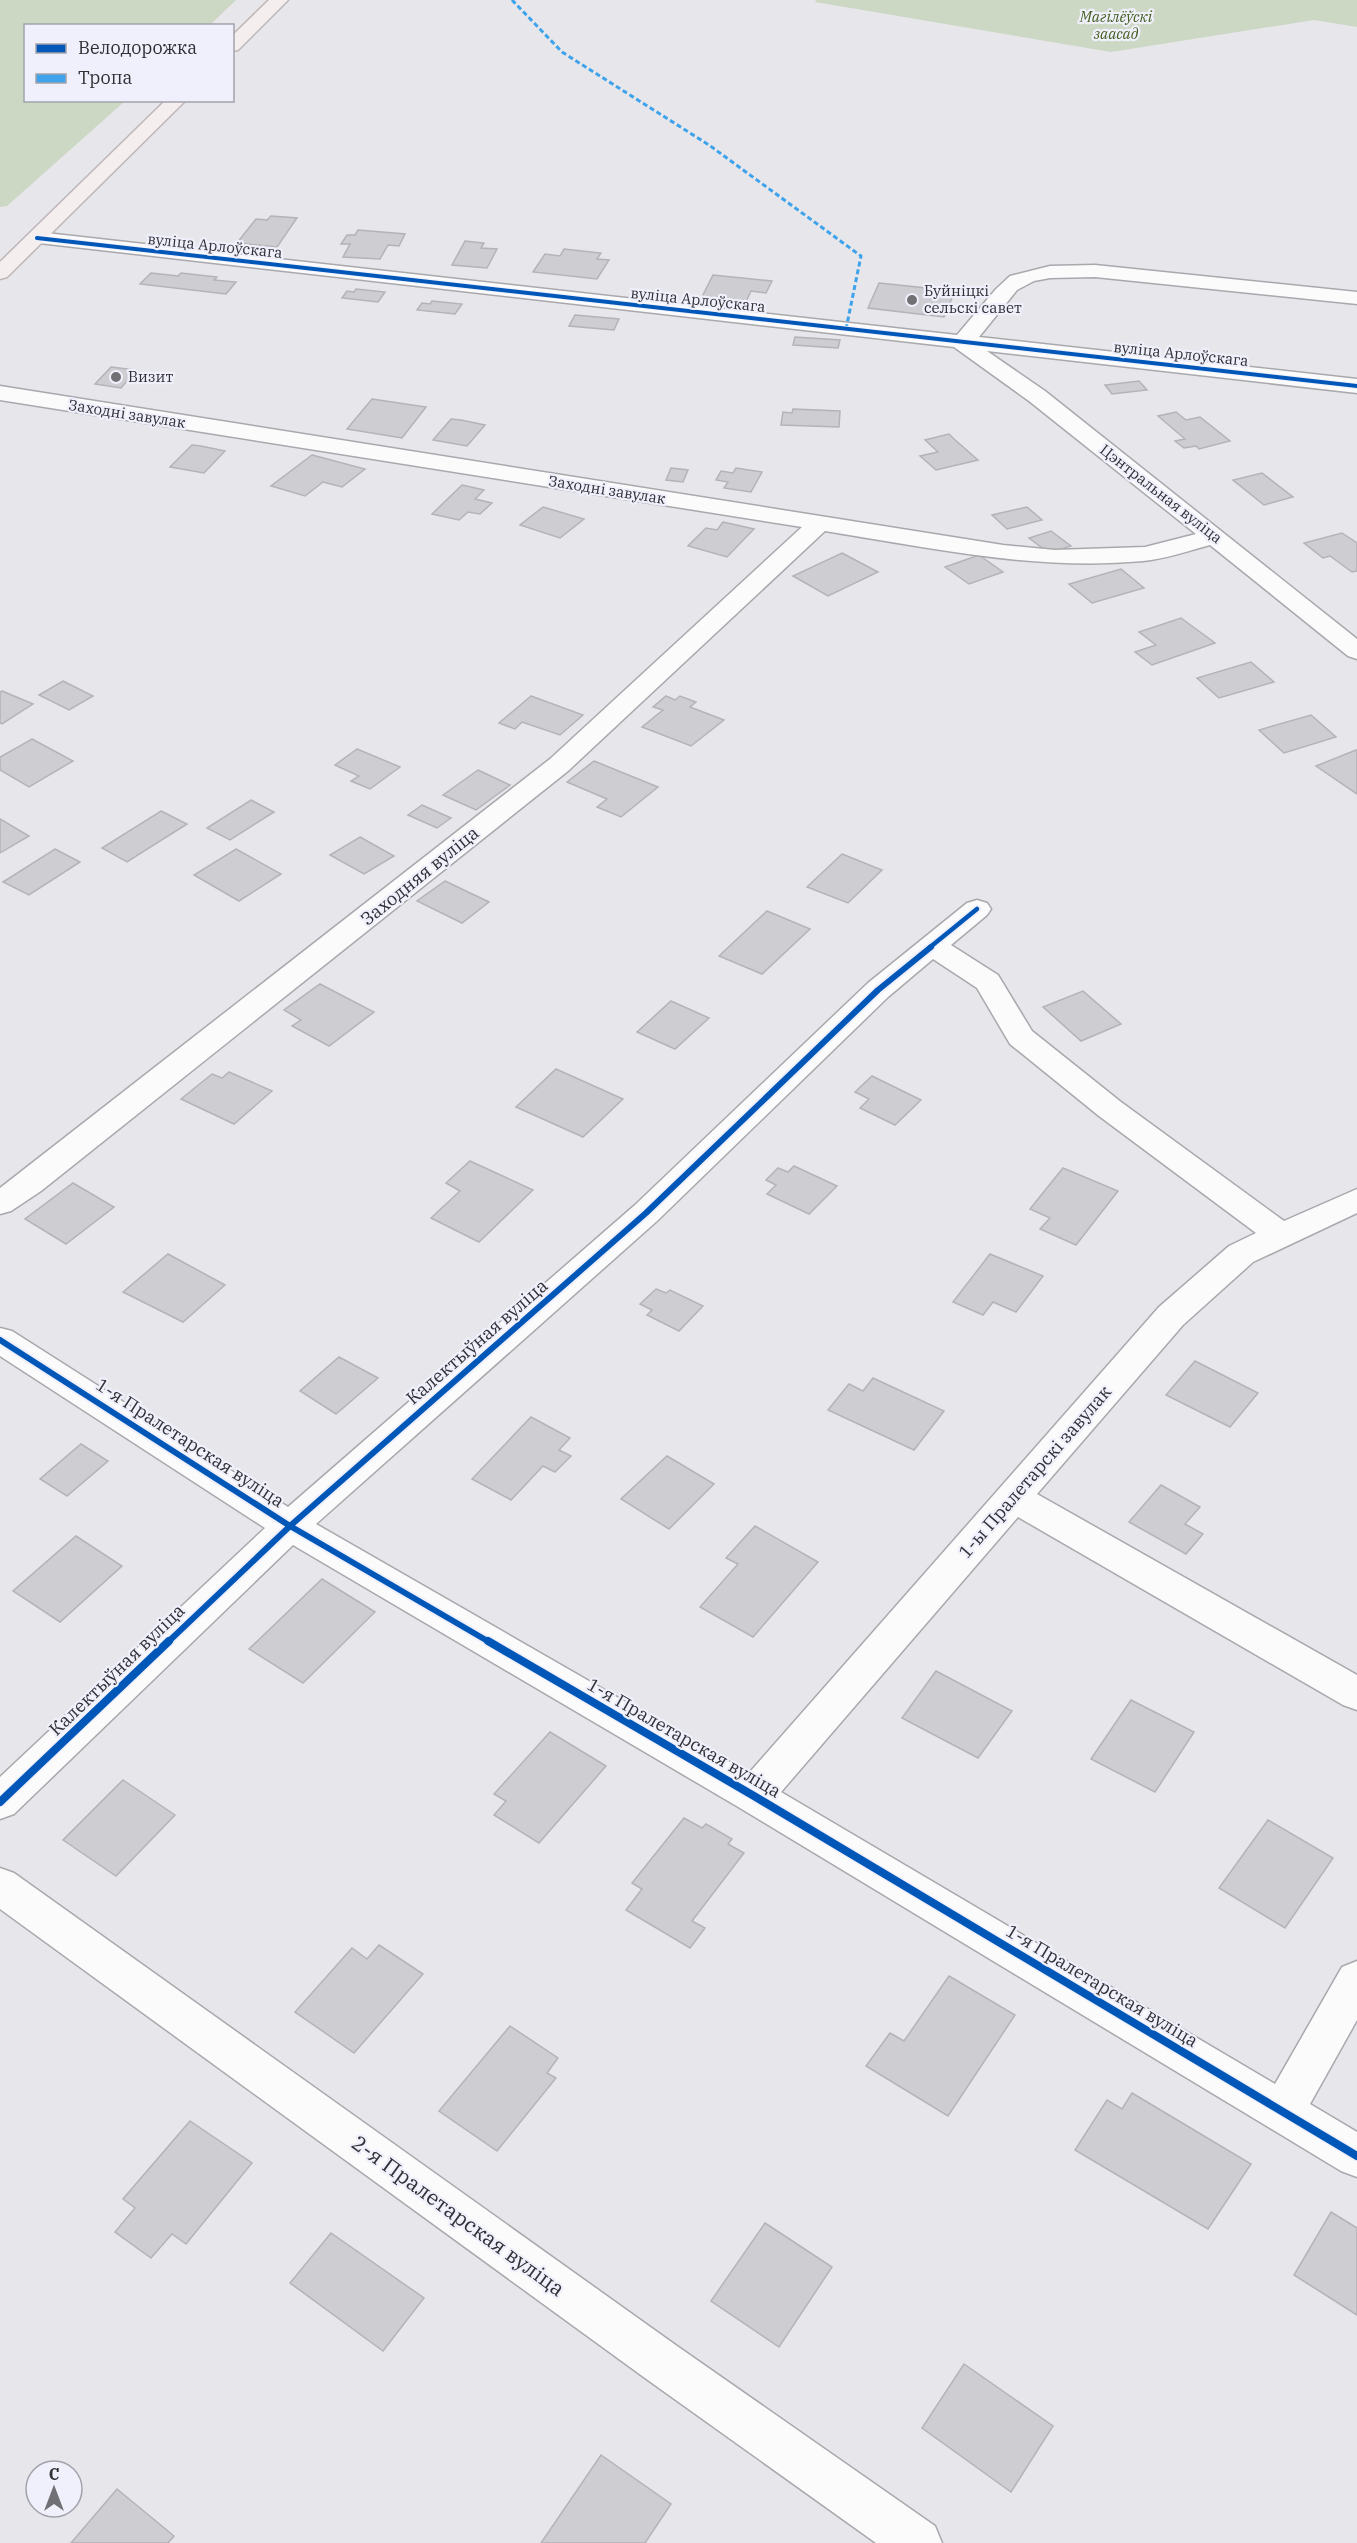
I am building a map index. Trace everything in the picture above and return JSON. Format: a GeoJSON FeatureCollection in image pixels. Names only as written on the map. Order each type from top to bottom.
{"type":"FeatureCollection","features":[{"type":"Feature","properties":{"kind":"main road"},"geometry":{"type":"LineString","coordinates":[[234,44],[279,0]]}},
{"type":"Feature","properties":{"kind":"main road"},"geometry":{"type":"LineString","coordinates":[[0,273],[175,102]]}},
{"type":"Feature","properties":{"kind":"main road"},"geometry":{"type":"LineString","coordinates":[[9,236],[37,238]]}},
{"type":"Feature","properties":{"kind":"street","name":"вуліца Арлоўскага"},"geometry":{"type":"LineString","coordinates":[[37,238],[1357,386]]}},
{"type":"Feature","properties":{"kind":"street"},"geometry":{"type":"LineString","coordinates":[[961,342],[981,325],[1011,284],[1053,272],[1095,271],[1357,298]]}},
{"type":"Feature","properties":{"kind":"street","name":"Цэнтральная вуліца"},"geometry":{"type":"LineString","coordinates":[[961,342],[1037,396],[1357,651]]}},
{"type":"Feature","properties":{"kind":"street","name":"Заходні завулак"},"geometry":{"type":"LineString","coordinates":[[0,393],[1003,552],[1055,557],[1145,554],[1215,537]]}},
{"type":"Feature","properties":{"kind":"street","name":"Заходняя вуліца"},"geometry":{"type":"LineString","coordinates":[[0,1203],[30,1184],[175,1071],[559,765],[819,524]]}},
{"type":"Feature","properties":{"kind":"street","name":"Калектыўная вуліца"},"geometry":{"type":"LineString","coordinates":[[0,1802],[290,1526],[646,1213],[878,990],[977,909]]}},
{"type":"Feature","properties":{"kind":"street"},"geometry":{"type":"LineString","coordinates":[[933,946],[988,982],[1021,1037],[1110,1109],[1281,1234]]}},
{"type":"Feature","properties":{"kind":"street","name":"1-ы Пралетарскі завулак"},"geometry":{"type":"LineString","coordinates":[[754,1796],[1171,1316],[1241,1254],[1357,1200]]}},
{"type":"Feature","properties":{"kind":"street","name":"1-я Пралетарская вуліца"},"geometry":{"type":"LineString","coordinates":[[0,1340],[290,1526],[754,1796],[1357,2156]]}},
{"type":"Feature","properties":{"kind":"street"},"geometry":{"type":"LineString","coordinates":[[1013,1497],[1357,1694]]}},
{"type":"Feature","properties":{"kind":"street","name":"2-я Пралетарская вуліца"},"geometry":{"type":"LineString","coordinates":[[0,1886],[642,2348],[918,2543]]}},
{"type":"Feature","properties":{"kind":"street"},"geometry":{"type":"LineString","coordinates":[[1283,2111],[1357,1980]]}},
{"type":"Feature","properties":{"kind":"green space"},"geometry":{"type":"Polygon","coordinates":[[[0,0],[236,0],[211,24],[24,24],[24,102],[124,102],[7,206],[0,207],[0,0]]]}},
{"type":"Feature","properties":{"kind":"green space","name":"Магілёўскі заасад"},"geometry":{"type":"Polygon","coordinates":[[[816,0],[1357,0],[1357,27],[1314,20],[1111,52],[815,2],[816,0]]]}},
{"type":"Feature","properties":{"kind":"building"},"geometry":{"type":"Polygon","coordinates":[[[271,216],[297,218],[277,247],[237,243],[256,219],[267,220],[271,216]]]}},
{"type":"Feature","properties":{"kind":"building"},"geometry":{"type":"Polygon","coordinates":[[[358,230],[405,234],[399,246],[388,245],[380,259],[343,257],[350,244],[341,244],[347,235],[355,235],[358,230]]]}},
{"type":"Feature","properties":{"kind":"building"},"geometry":{"type":"Polygon","coordinates":[[[465,241],[484,243],[481,248],[497,249],[487,268],[452,265],[465,241]]]}},
{"type":"Feature","properties":{"kind":"building"},"geometry":{"type":"Polygon","coordinates":[[[564,249],[601,253],[597,259],[609,260],[597,279],[533,272],[545,254],[560,256],[564,249]]]}},
{"type":"Feature","properties":{"kind":"building"},"geometry":{"type":"Polygon","coordinates":[[[151,273],[178,276],[181,273],[217,277],[214,280],[236,282],[226,294],[140,284],[151,273]]]}},
{"type":"Feature","properties":{"kind":"building"},"geometry":{"type":"Polygon","coordinates":[[[713,275],[772,281],[766,293],[751,291],[746,302],[702,297],[713,275]]]}},
{"type":"Feature","properties":{"kind":"building","name":"Буйніцкі сельскі савет"},"geometry":{"type":"Polygon","coordinates":[[[879,283],[955,291],[944,317],[868,308],[879,283]]]}},
{"type":"Feature","properties":{"kind":"building"},"geometry":{"type":"Polygon","coordinates":[[[356,289],[385,292],[378,302],[342,298],[347,291],[354,292],[356,289]]]}},
{"type":"Feature","properties":{"kind":"building"},"geometry":{"type":"Polygon","coordinates":[[[432,301],[462,304],[455,314],[417,310],[422,303],[430,304],[432,301]]]}},
{"type":"Feature","properties":{"kind":"building"},"geometry":{"type":"Polygon","coordinates":[[[575,315],[619,319],[614,330],[569,326],[575,315]]]}},
{"type":"Feature","properties":{"kind":"building"},"geometry":{"type":"Polygon","coordinates":[[[795,337],[840,340],[838,348],[793,345],[795,337]]]}},
{"type":"Feature","properties":{"kind":"building","name":"Визит"},"geometry":{"type":"Polygon","coordinates":[[[111,367],[136,370],[121,388],[95,384],[111,367]]]}},
{"type":"Feature","properties":{"kind":"building"},"geometry":{"type":"Polygon","coordinates":[[[1139,381],[1147,390],[1112,394],[1105,385],[1139,381]]]}},
{"type":"Feature","properties":{"kind":"building"},"geometry":{"type":"Polygon","coordinates":[[[372,399],[426,407],[402,438],[347,429],[372,399]]]}},
{"type":"Feature","properties":{"kind":"building"},"geometry":{"type":"Polygon","coordinates":[[[793,409],[840,411],[839,427],[781,425],[783,412],[792,413],[793,409]]]}},
{"type":"Feature","properties":{"kind":"building"},"geometry":{"type":"Polygon","coordinates":[[[1176,412],[1186,420],[1200,417],[1230,441],[1199,449],[1196,446],[1184,448],[1175,441],[1185,439],[1158,416],[1176,412]]]}},
{"type":"Feature","properties":{"kind":"building"},"geometry":{"type":"Polygon","coordinates":[[[451,419],[485,425],[467,446],[433,440],[451,419]]]}},
{"type":"Feature","properties":{"kind":"building"},"geometry":{"type":"Polygon","coordinates":[[[949,434],[978,460],[936,470],[920,456],[938,452],[925,440],[949,434]]]}},
{"type":"Feature","properties":{"kind":"building"},"geometry":{"type":"Polygon","coordinates":[[[192,445],[225,451],[204,473],[170,467],[192,445]]]}},
{"type":"Feature","properties":{"kind":"building"},"geometry":{"type":"Polygon","coordinates":[[[312,455],[365,469],[342,487],[323,482],[305,496],[271,486],[312,455]]]}},
{"type":"Feature","properties":{"kind":"building"},"geometry":{"type":"Polygon","coordinates":[[[671,468],[688,470],[683,482],[666,480],[671,468]]]}},
{"type":"Feature","properties":{"kind":"building"},"geometry":{"type":"Polygon","coordinates":[[[736,468],[762,472],[751,492],[724,488],[728,482],[716,480],[721,471],[733,473],[736,468]]]}},
{"type":"Feature","properties":{"kind":"building"},"geometry":{"type":"Polygon","coordinates":[[[1262,473],[1293,497],[1264,505],[1233,480],[1262,473]]]}},
{"type":"Feature","properties":{"kind":"building"},"geometry":{"type":"Polygon","coordinates":[[[462,485],[484,490],[475,499],[492,503],[480,514],[468,512],[459,520],[432,514],[462,485]]]}},
{"type":"Feature","properties":{"kind":"building"},"geometry":{"type":"Polygon","coordinates":[[[543,507],[584,519],[560,538],[520,525],[543,507]]]}},
{"type":"Feature","properties":{"kind":"building"},"geometry":{"type":"Polygon","coordinates":[[[1027,507],[1042,520],[1007,529],[992,515],[1027,507]]]}},
{"type":"Feature","properties":{"kind":"building"},"geometry":{"type":"Polygon","coordinates":[[[723,522],[754,529],[727,557],[688,546],[706,528],[717,530],[723,522]]]}},
{"type":"Feature","properties":{"kind":"building"},"geometry":{"type":"Polygon","coordinates":[[[1051,531],[1071,546],[1049,553],[1029,538],[1051,531]]]}},
{"type":"Feature","properties":{"kind":"building"},"geometry":{"type":"Polygon","coordinates":[[[1342,533],[1357,543],[1357,571],[1352,572],[1330,556],[1323,558],[1304,543],[1342,533]]]}},
{"type":"Feature","properties":{"kind":"building"},"geometry":{"type":"Polygon","coordinates":[[[842,553],[878,572],[828,596],[793,576],[842,553]]]}},
{"type":"Feature","properties":{"kind":"building"},"geometry":{"type":"Polygon","coordinates":[[[979,555],[1003,572],[969,584],[945,567],[979,555]]]}},
{"type":"Feature","properties":{"kind":"building"},"geometry":{"type":"Polygon","coordinates":[[[1121,569],[1144,588],[1092,603],[1069,584],[1121,569]]]}},
{"type":"Feature","properties":{"kind":"building"},"geometry":{"type":"Polygon","coordinates":[[[1181,618],[1215,643],[1152,665],[1135,652],[1156,645],[1139,632],[1181,618]]]}},
{"type":"Feature","properties":{"kind":"building"},"geometry":{"type":"Polygon","coordinates":[[[1251,662],[1274,682],[1219,698],[1197,678],[1251,662]]]}},
{"type":"Feature","properties":{"kind":"building"},"geometry":{"type":"Polygon","coordinates":[[[63,681],[93,696],[69,710],[39,695],[63,681]]]}},
{"type":"Feature","properties":{"kind":"building"},"geometry":{"type":"Polygon","coordinates":[[[0,692],[33,704],[2,724],[0,723],[0,692]]]}},
{"type":"Feature","properties":{"kind":"building"},"geometry":{"type":"Polygon","coordinates":[[[531,696],[583,715],[560,735],[522,722],[515,729],[499,723],[531,696]]]}},
{"type":"Feature","properties":{"kind":"building"},"geometry":{"type":"Polygon","coordinates":[[[666,696],[675,700],[680,696],[696,702],[690,707],[724,720],[691,746],[642,727],[663,710],[653,707],[666,696]]]}},
{"type":"Feature","properties":{"kind":"building"},"geometry":{"type":"Polygon","coordinates":[[[1311,715],[1336,737],[1284,753],[1259,730],[1311,715]]]}},
{"type":"Feature","properties":{"kind":"building"},"geometry":{"type":"Polygon","coordinates":[[[32,739],[73,761],[29,787],[0,770],[0,757],[32,739]]]}},
{"type":"Feature","properties":{"kind":"building"},"geometry":{"type":"Polygon","coordinates":[[[357,749],[400,767],[370,789],[351,781],[359,776],[335,765],[357,749]]]}},
{"type":"Feature","properties":{"kind":"building"},"geometry":{"type":"Polygon","coordinates":[[[1357,750],[1357,794],[1316,766],[1357,750]]]}},
{"type":"Feature","properties":{"kind":"building"},"geometry":{"type":"Polygon","coordinates":[[[594,761],[658,787],[621,817],[597,807],[607,799],[567,782],[594,761]]]}},
{"type":"Feature","properties":{"kind":"building"},"geometry":{"type":"Polygon","coordinates":[[[478,770],[510,785],[476,810],[443,795],[478,770]]]}},
{"type":"Feature","properties":{"kind":"building"},"geometry":{"type":"Polygon","coordinates":[[[251,800],[274,812],[230,840],[207,828],[251,800]]]}},
{"type":"Feature","properties":{"kind":"building"},"geometry":{"type":"Polygon","coordinates":[[[422,805],[451,818],[437,828],[408,815],[422,805]]]}},
{"type":"Feature","properties":{"kind":"building"},"geometry":{"type":"Polygon","coordinates":[[[161,811],[187,824],[127,862],[102,848],[161,811]]]}},
{"type":"Feature","properties":{"kind":"building"},"geometry":{"type":"Polygon","coordinates":[[[0,819],[29,836],[0,853],[0,819]]]}},
{"type":"Feature","properties":{"kind":"building"},"geometry":{"type":"Polygon","coordinates":[[[360,837],[394,856],[364,874],[330,855],[360,837]]]}},
{"type":"Feature","properties":{"kind":"building"},"geometry":{"type":"Polygon","coordinates":[[[55,849],[80,862],[29,895],[3,882],[55,849]]]}},
{"type":"Feature","properties":{"kind":"building"},"geometry":{"type":"Polygon","coordinates":[[[236,849],[281,874],[239,901],[194,875],[236,849]]]}},
{"type":"Feature","properties":{"kind":"building"},"geometry":{"type":"Polygon","coordinates":[[[842,854],[882,870],[848,903],[807,887],[842,854]]]}},
{"type":"Feature","properties":{"kind":"building"},"geometry":{"type":"Polygon","coordinates":[[[445,881],[489,902],[462,923],[417,901],[445,881]]]}},
{"type":"Feature","properties":{"kind":"building"},"geometry":{"type":"Polygon","coordinates":[[[767,911],[810,929],[762,974],[719,956],[767,911]]]}},
{"type":"Feature","properties":{"kind":"building"},"geometry":{"type":"Polygon","coordinates":[[[320,984],[374,1012],[329,1046],[292,1026],[301,1020],[284,1010],[320,984]]]}},
{"type":"Feature","properties":{"kind":"building"},"geometry":{"type":"Polygon","coordinates":[[[1083,991],[1121,1024],[1081,1041],[1043,1007],[1083,991]]]}},
{"type":"Feature","properties":{"kind":"building"},"geometry":{"type":"Polygon","coordinates":[[[671,1001],[709,1018],[675,1049],[637,1032],[671,1001]]]}},
{"type":"Feature","properties":{"kind":"building"},"geometry":{"type":"Polygon","coordinates":[[[556,1069],[623,1099],[583,1137],[516,1107],[556,1069]]]}},
{"type":"Feature","properties":{"kind":"building"},"geometry":{"type":"Polygon","coordinates":[[[229,1072],[272,1091],[234,1124],[181,1099],[212,1074],[222,1078],[229,1072]]]}},
{"type":"Feature","properties":{"kind":"building"},"geometry":{"type":"Polygon","coordinates":[[[872,1076],[921,1100],[895,1125],[860,1108],[869,1099],[855,1092],[872,1076]]]}},
{"type":"Feature","properties":{"kind":"building"},"geometry":{"type":"Polygon","coordinates":[[[470,1161],[533,1190],[479,1242],[431,1218],[460,1191],[446,1183],[470,1161]]]}},
{"type":"Feature","properties":{"kind":"building"},"geometry":{"type":"Polygon","coordinates":[[[794,1166],[837,1186],[809,1214],[767,1194],[776,1185],[766,1180],[778,1168],[788,1172],[794,1166]]]}},
{"type":"Feature","properties":{"kind":"building"},"geometry":{"type":"Polygon","coordinates":[[[1063,1168],[1118,1191],[1076,1245],[1040,1229],[1050,1218],[1030,1209],[1063,1168]]]}},
{"type":"Feature","properties":{"kind":"building"},"geometry":{"type":"Polygon","coordinates":[[[73,1183],[114,1207],[66,1244],[25,1219],[73,1183]]]}},
{"type":"Feature","properties":{"kind":"building"},"geometry":{"type":"Polygon","coordinates":[[[168,1254],[225,1285],[183,1322],[123,1292],[168,1254]]]}},
{"type":"Feature","properties":{"kind":"building"},"geometry":{"type":"Polygon","coordinates":[[[990,1254],[1043,1276],[1016,1312],[993,1302],[983,1315],[953,1302],[990,1254]]]}},
{"type":"Feature","properties":{"kind":"building"},"geometry":{"type":"Polygon","coordinates":[[[656,1289],[666,1293],[670,1290],[703,1306],[679,1331],[647,1315],[652,1310],[640,1304],[656,1289]]]}},
{"type":"Feature","properties":{"kind":"building"},"geometry":{"type":"Polygon","coordinates":[[[339,1357],[378,1378],[336,1414],[300,1391],[339,1357]]]}},
{"type":"Feature","properties":{"kind":"building"},"geometry":{"type":"Polygon","coordinates":[[[1195,1361],[1258,1393],[1230,1427],[1166,1395],[1195,1361]]]}},
{"type":"Feature","properties":{"kind":"building"},"geometry":{"type":"Polygon","coordinates":[[[873,1378],[944,1411],[914,1450],[828,1410],[849,1384],[863,1391],[873,1378]]]}},
{"type":"Feature","properties":{"kind":"building"},"geometry":{"type":"Polygon","coordinates":[[[531,1417],[570,1438],[559,1450],[571,1456],[555,1472],[543,1466],[511,1500],[472,1479],[531,1417]]]}},
{"type":"Feature","properties":{"kind":"building"},"geometry":{"type":"Polygon","coordinates":[[[81,1444],[108,1461],[67,1496],[40,1479],[81,1444]]]}},
{"type":"Feature","properties":{"kind":"building"},"geometry":{"type":"Polygon","coordinates":[[[667,1456],[714,1484],[669,1529],[621,1499],[667,1456]]]}},
{"type":"Feature","properties":{"kind":"building"},"geometry":{"type":"Polygon","coordinates":[[[1161,1485],[1200,1507],[1185,1524],[1203,1534],[1186,1554],[1129,1522],[1161,1485]]]}},
{"type":"Feature","properties":{"kind":"building"},"geometry":{"type":"Polygon","coordinates":[[[755,1526],[818,1562],[753,1637],[700,1607],[738,1564],[726,1558],[755,1526]]]}},
{"type":"Feature","properties":{"kind":"building"},"geometry":{"type":"Polygon","coordinates":[[[76,1536],[122,1566],[60,1622],[13,1591],[76,1536]]]}},
{"type":"Feature","properties":{"kind":"building"},"geometry":{"type":"Polygon","coordinates":[[[322,1579],[375,1612],[303,1683],[249,1649],[322,1579]]]}},
{"type":"Feature","properties":{"kind":"building"},"geometry":{"type":"Polygon","coordinates":[[[936,1671],[1012,1711],[978,1758],[902,1718],[936,1671]]]}},
{"type":"Feature","properties":{"kind":"building"},"geometry":{"type":"Polygon","coordinates":[[[1131,1700],[1194,1732],[1155,1792],[1091,1759],[1131,1700]]]}},
{"type":"Feature","properties":{"kind":"building"},"geometry":{"type":"Polygon","coordinates":[[[550,1732],[606,1766],[539,1843],[494,1815],[506,1801],[494,1794],[550,1732]]]}},
{"type":"Feature","properties":{"kind":"building"},"geometry":{"type":"Polygon","coordinates":[[[123,1780],[175,1815],[116,1876],[63,1840],[123,1780]]]}},
{"type":"Feature","properties":{"kind":"building"},"geometry":{"type":"Polygon","coordinates":[[[684,1818],[702,1828],[706,1824],[732,1839],[728,1844],[744,1853],[692,1921],[705,1928],[690,1948],[626,1910],[642,1889],[632,1883],[684,1818]]]}},
{"type":"Feature","properties":{"kind":"building"},"geometry":{"type":"Polygon","coordinates":[[[1268,1820],[1333,1858],[1285,1928],[1219,1888],[1268,1820]]]}},
{"type":"Feature","properties":{"kind":"building"},"geometry":{"type":"Polygon","coordinates":[[[379,1945],[423,1974],[354,2053],[295,2012],[352,1948],[367,1959],[379,1945]]]}},
{"type":"Feature","properties":{"kind":"building"},"geometry":{"type":"Polygon","coordinates":[[[949,1976],[1015,2015],[948,2116],[866,2066],[890,2033],[904,2041],[949,1976]]]}},
{"type":"Feature","properties":{"kind":"building"},"geometry":{"type":"Polygon","coordinates":[[[510,2026],[558,2058],[547,2073],[556,2078],[497,2151],[439,2111],[510,2026]]]}},
{"type":"Feature","properties":{"kind":"building"},"geometry":{"type":"Polygon","coordinates":[[[1132,2093],[1251,2164],[1208,2229],[1075,2150],[1107,2100],[1122,2109],[1132,2093]]]}},
{"type":"Feature","properties":{"kind":"building"},"geometry":{"type":"Polygon","coordinates":[[[190,2121],[252,2163],[186,2244],[172,2234],[151,2258],[115,2232],[135,2208],[123,2199],[190,2121]]]}},
{"type":"Feature","properties":{"kind":"building"},"geometry":{"type":"Polygon","coordinates":[[[1331,2212],[1357,2228],[1357,2315],[1294,2275],[1331,2212]]]}},
{"type":"Feature","properties":{"kind":"building"},"geometry":{"type":"Polygon","coordinates":[[[765,2223],[832,2267],[779,2347],[711,2301],[765,2223]]]}},
{"type":"Feature","properties":{"kind":"building"},"geometry":{"type":"Polygon","coordinates":[[[331,2233],[424,2298],[383,2351],[290,2283],[331,2233]]]}},
{"type":"Feature","properties":{"kind":"building"},"geometry":{"type":"Polygon","coordinates":[[[964,2364],[1053,2426],[1011,2492],[922,2428],[964,2364]]]}},
{"type":"Feature","properties":{"kind":"building"},"geometry":{"type":"Polygon","coordinates":[[[601,2455],[671,2504],[645,2543],[541,2543],[601,2455]]]}},
{"type":"Feature","properties":{"kind":"building"},"geometry":{"type":"Polygon","coordinates":[[[117,2489],[174,2536],[168,2543],[71,2543],[117,2489]]]}},
{"type":"Feature","properties":{"kind":"marked path"},"geometry":{"type":"LineString","coordinates":[[512,0],[562,52],[709,145],[861,256],[846,329]]}},
{"type":"Feature","properties":{"kind":"cycle path"},"geometry":{"type":"LineString","coordinates":[[37,238],[1357,386]]}},
{"type":"Feature","properties":{"kind":"cycle path"},"geometry":{"type":"LineString","coordinates":[[0,1802],[290,1526],[646,1213],[878,990],[977,909]]}},
{"type":"Feature","properties":{"kind":"cycle path"},"geometry":{"type":"LineString","coordinates":[[0,1340],[290,1526],[754,1796],[1357,2156]]}},
{"type":"Feature","properties":{"kind":"place","name":"Буйніцкі сельскі савет"},"geometry":{"type":"Point","coordinates":[912,300]}},
{"type":"Feature","properties":{"kind":"place","name":"Визит"},"geometry":{"type":"Point","coordinates":[116,377]}}]}
